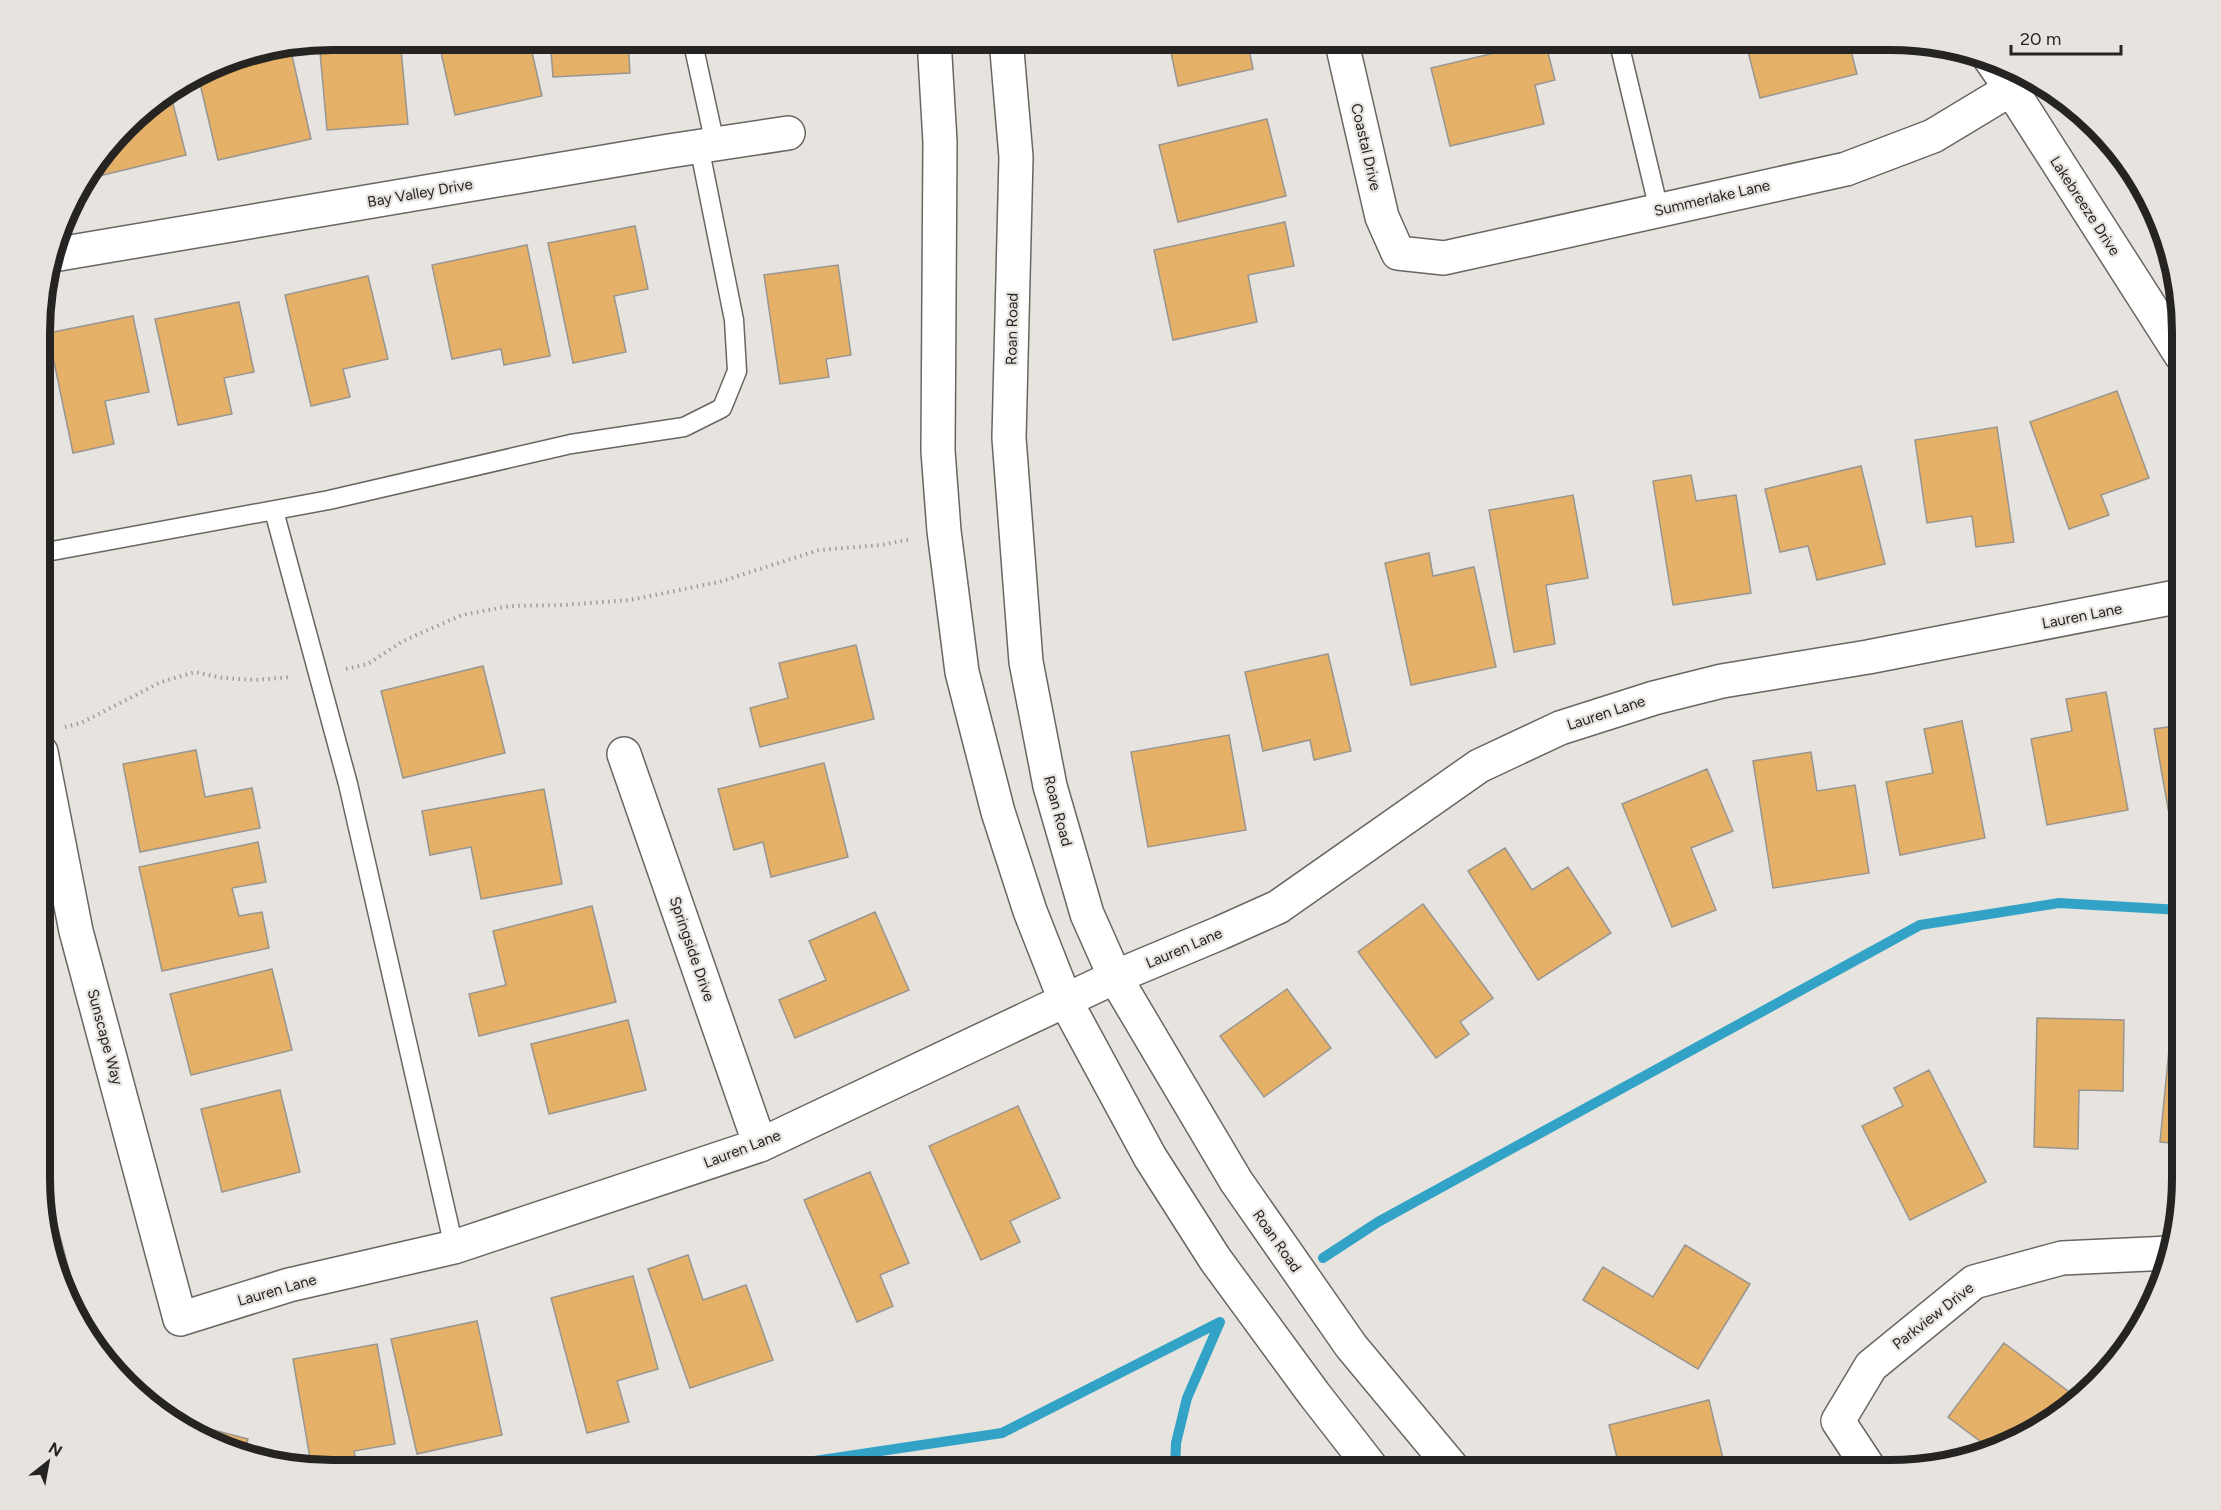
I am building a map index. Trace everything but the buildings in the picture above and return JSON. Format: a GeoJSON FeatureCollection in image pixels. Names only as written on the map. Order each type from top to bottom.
{"type":"FeatureCollection","features":[{"type":"Feature","properties":{"kind":"street"},"geometry":{"type":"LineString","coordinates":[[935,50],[940,142],[938,451],[944,531],[962,672],[998,812],[1030,911],[1065,1000],[1150,1156],[1215,1259],[1314,1395],[1365,1460]]}},
{"type":"Feature","properties":{"kind":"street","name":"Roan Road"},"geometry":{"type":"LineString","coordinates":[[1007,50],[1016,157],[1009,438],[1026,662],[1050,786],[1087,914],[1115,977],[1236,1181],[1351,1346],[1446,1460]]}},
{"type":"Feature","properties":{"kind":"street","name":"Coastal Drive"},"geometry":{"type":"LineString","coordinates":[[1344,50],[1382,217],[1398,253]]}},
{"type":"Feature","properties":{"kind":"street","name":"Lakebreeze Drive"},"geometry":{"type":"LineString","coordinates":[[2000,72],[2172,342]]}},
{"type":"Feature","properties":{"kind":"street","name":"Summerlake Lane"},"geometry":{"type":"LineString","coordinates":[[1398,253],[1444,258],[1846,169],[1933,136],[2011,88]]}},
{"type":"Feature","properties":{"kind":"street","name":"Bay Valley Drive"},"geometry":{"type":"LineString","coordinates":[[60,254],[788,133]]}},
{"type":"Feature","properties":{"kind":"street","name":"Lauren Lane"},"geometry":{"type":"LineString","coordinates":[[180,1319],[289,1285],[454,1247],[760,1145],[1115,977],[1278,907],[1479,766],[1560,728],[1654,698],[1722,681],[1868,657],[2172,598]]}},
{"type":"Feature","properties":{"kind":"street","name":"Sunscape Way"},"geometry":{"type":"LineString","coordinates":[[51,740],[76,931],[180,1319]]}},
{"type":"Feature","properties":{"kind":"street","name":"Springside Drive"},"geometry":{"type":"LineString","coordinates":[[624,754],[760,1145]]}},
{"type":"Feature","properties":{"kind":"street","name":"Parkview Drive"},"geometry":{"type":"LineString","coordinates":[[1864,1460],[1838,1421],[1871,1366],[1974,1282],[2062,1258],[2161,1253]]}},
{"type":"Feature","properties":{"kind":"lane"},"geometry":{"type":"LineString","coordinates":[[50,551],[329,500],[570,444],[684,426],[722,408],[738,371],[734,320],[694,50]]}},
{"type":"Feature","properties":{"kind":"lane"},"geometry":{"type":"LineString","coordinates":[[1621,50],[1659,210]]}},
{"type":"Feature","properties":{"kind":"lane"},"geometry":{"type":"LineString","coordinates":[[274,510],[348,784],[454,1247]]}},
{"type":"Feature","properties":{"kind":"path"},"geometry":{"type":"LineString","coordinates":[[51,740],[161,682],[195,672],[224,678],[256,680],[318,675],[368,664],[403,641],[462,615],[510,606],[630,600],[719,582],[819,550],[882,545],[944,531]]}},
{"type":"Feature","properties":{"kind":"waterway"},"geometry":{"type":"LineString","coordinates":[[1323,1258],[1378,1222],[1920,925],[2059,903],[2172,909]]}},
{"type":"Feature","properties":{"kind":"waterway"},"geometry":{"type":"LineString","coordinates":[[821,1460],[1002,1433],[1220,1322]]}},
{"type":"Feature","properties":{"kind":"waterway"},"geometry":{"type":"LineString","coordinates":[[1175,1460],[1176,1443],[1187,1398],[1220,1322]]}}]}
